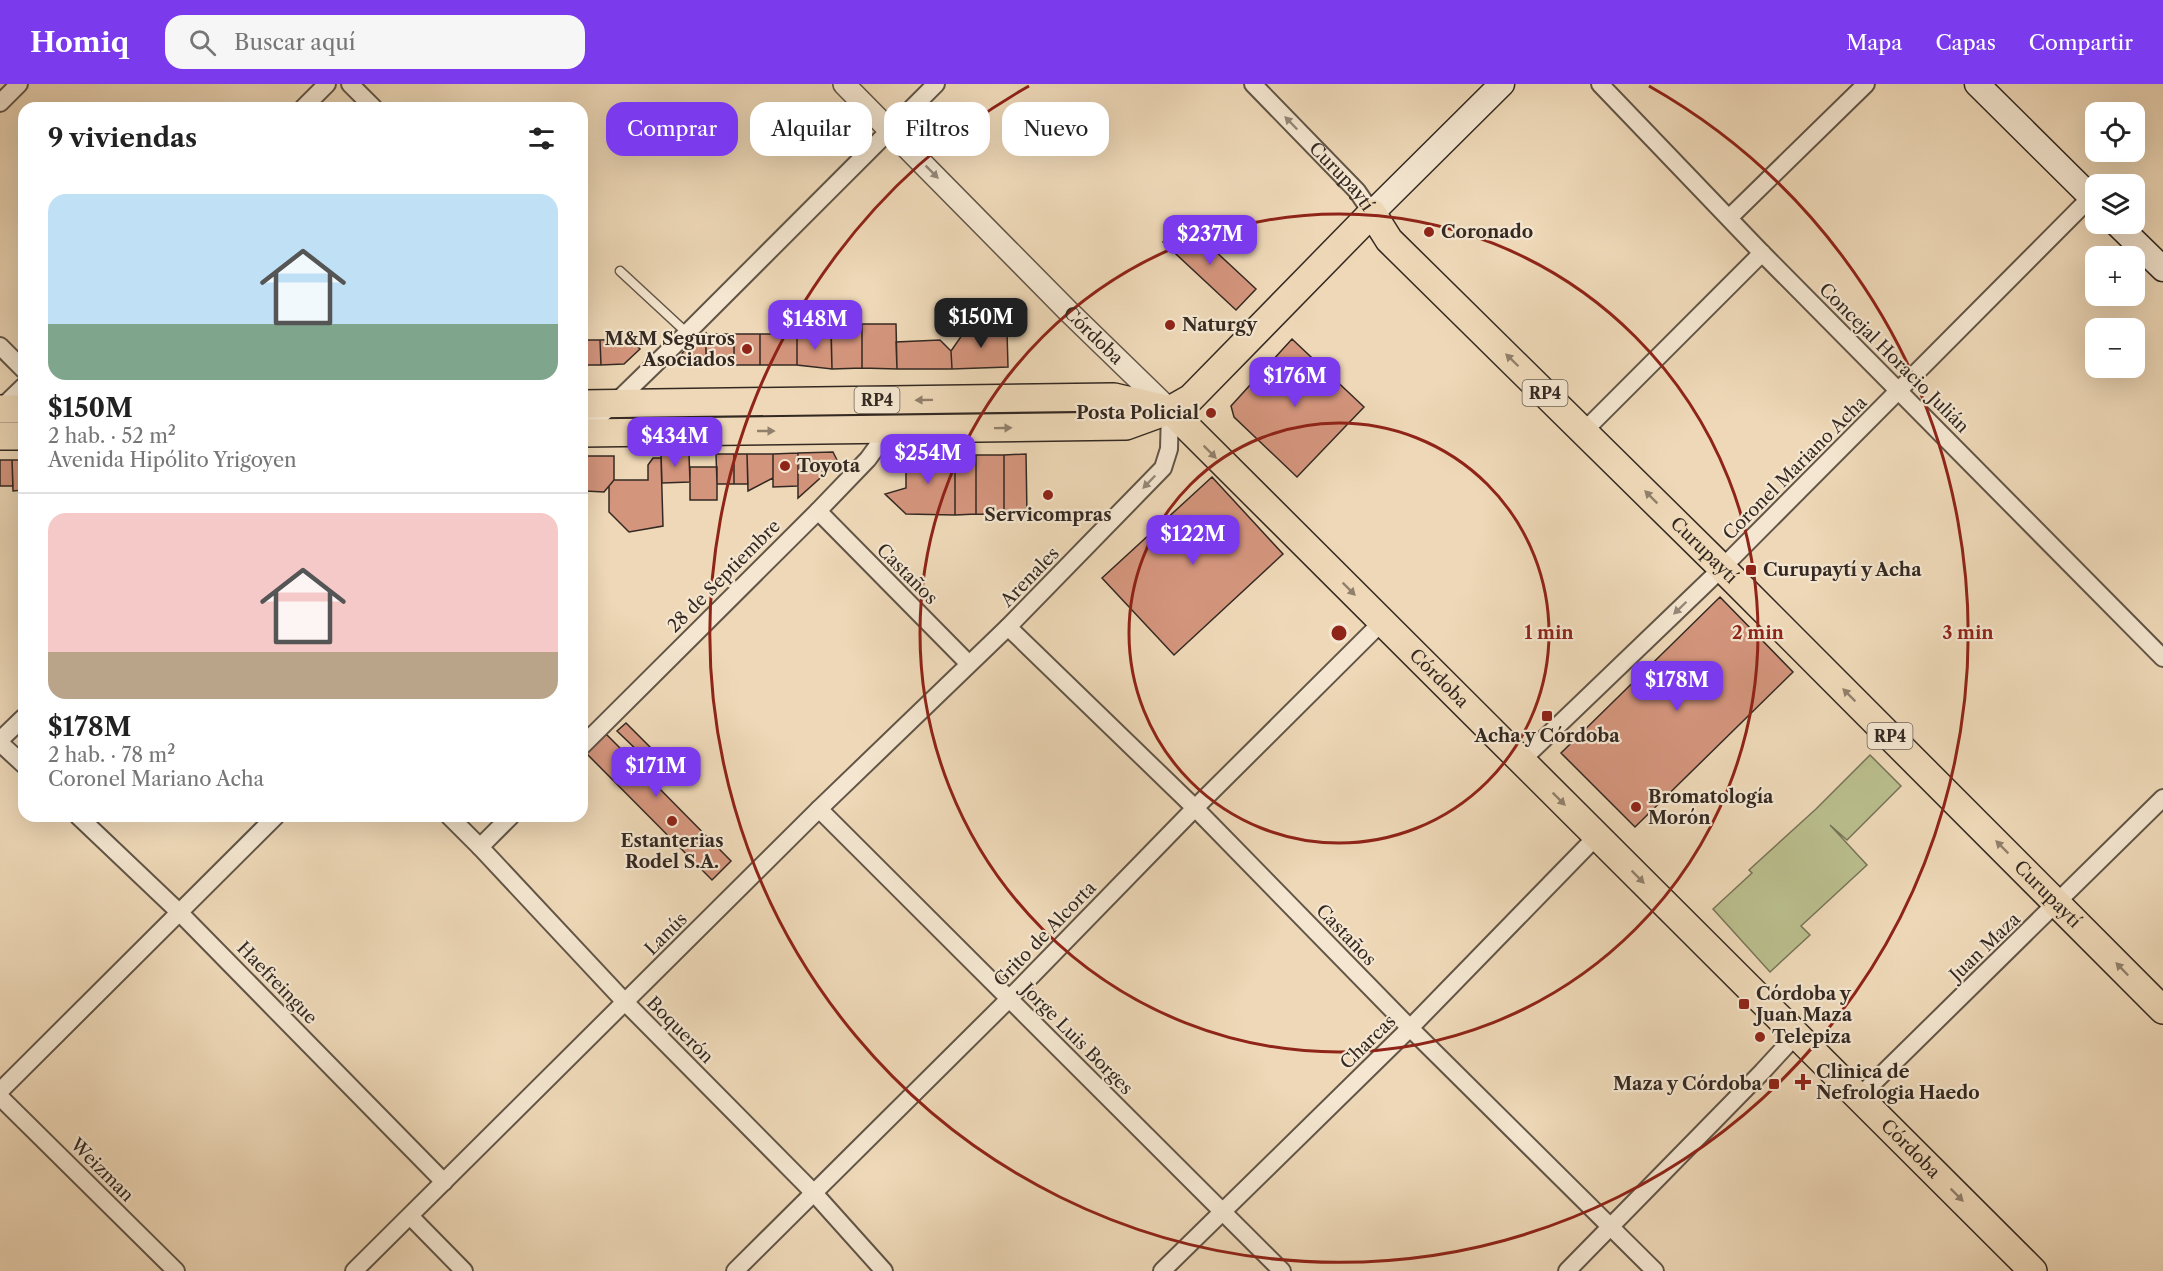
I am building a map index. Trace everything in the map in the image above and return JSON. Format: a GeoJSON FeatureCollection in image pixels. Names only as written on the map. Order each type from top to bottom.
{"type":"FeatureCollection","features":[{"type":"Feature","properties":{"kind":"main road"},"geometry":{"type":"LineString","coordinates":[[1372,213],[1502,84]]}},
{"type":"Feature","properties":{"kind":"main road"},"geometry":{"type":"LineString","coordinates":[[1977,84],[2085,192]]}},
{"type":"Feature","properties":{"kind":"main road","name":"RP4"},"geometry":{"type":"LineString","coordinates":[[588,432],[1126,426],[1170,410],[1191,398],[1372,213]]}},
{"type":"Feature","properties":{"kind":"main road","name":"Curupaytí"},"geometry":{"type":"LineString","coordinates":[[1372,213],[1389,240],[1722,568],[2163,1011]]}},
{"type":"Feature","properties":{"kind":"main road"},"geometry":{"type":"LineString","coordinates":[[2127,234],[2163,268]]}},
{"type":"Feature","properties":{"kind":"main road","name":"RP4"},"geometry":{"type":"LineString","coordinates":[[588,404],[1114,397],[1170,410]]}},
{"type":"Feature","properties":{"kind":"main road"},"geometry":{"type":"LineString","coordinates":[[0,409],[18,409]]}},
{"type":"Feature","properties":{"kind":"main road","name":"Córdoba"},"geometry":{"type":"LineString","coordinates":[[1170,410],[2033,1271]]}},
{"type":"Feature","properties":{"kind":"main road"},"geometry":{"type":"LineString","coordinates":[[0,436],[18,436]]}},
{"type":"Feature","properties":{"kind":"street"},"geometry":{"type":"LineString","coordinates":[[0,103],[19,84]]}},
{"type":"Feature","properties":{"kind":"street"},"geometry":{"type":"LineString","coordinates":[[309,102],[327,84]]}},
{"type":"Feature","properties":{"kind":"street"},"geometry":{"type":"LineString","coordinates":[[350,84],[368,102]]}},
{"type":"Feature","properties":{"kind":"street","name":"Córdoba"},"geometry":{"type":"LineString","coordinates":[[844,84],[884,123]]}},
{"type":"Feature","properties":{"kind":"street"},"geometry":{"type":"LineString","coordinates":[[918,102],[936,84]]}},
{"type":"Feature","properties":{"kind":"street","name":"Curupaytí"},"geometry":{"type":"LineString","coordinates":[[1253,84],[1357,191],[1372,213]]}},
{"type":"Feature","properties":{"kind":"street","name":"Concejal Horacio Julián"},"geometry":{"type":"LineString","coordinates":[[1600,84],[1762,253],[2163,658]]}},
{"type":"Feature","properties":{"kind":"street"},"geometry":{"type":"LineString","coordinates":[[1730,218],[1866,84]]}},
{"type":"Feature","properties":{"kind":"street"},"geometry":{"type":"LineString","coordinates":[[588,427],[687,333],[884,137]]}},
{"type":"Feature","properties":{"kind":"street","name":"Córdoba"},"geometry":{"type":"LineString","coordinates":[[916,156],[1068,311],[1170,410]]}},
{"type":"Feature","properties":{"kind":"street","name":"Coronel Mariano Acha"},"geometry":{"type":"LineString","coordinates":[[1521,761],[1722,568],[2085,208]]}},
{"type":"Feature","properties":{"kind":"street"},"geometry":{"type":"LineString","coordinates":[[1584,431],[1762,253]]}},
{"type":"Feature","properties":{"kind":"street"},"geometry":{"type":"LineString","coordinates":[[0,346],[18,364]]}},
{"type":"Feature","properties":{"kind":"street"},"geometry":{"type":"LineString","coordinates":[[0,409],[18,392]]}},
{"type":"Feature","properties":{"kind":"street","name":"Arenales"},"geometry":{"type":"LineString","coordinates":[[1008,627],[1163,468],[1169,449],[1170,410]]}},
{"type":"Feature","properties":{"kind":"street","name":"28 de Septiembre"},"geometry":{"type":"LineString","coordinates":[[588,740],[818,511],[868,459],[889,430]]}},
{"type":"Feature","properties":{"kind":"street","name":"Castaños"},"geometry":{"type":"LineString","coordinates":[[818,511],[969,664]]}},
{"type":"Feature","properties":{"kind":"street","name":"Grito de Alcorta"},"geometry":{"type":"LineString","coordinates":[[735,1271],[1009,999],[1195,808],[1382,622]]}},
{"type":"Feature","properties":{"kind":"street","name":"Lanús"},"geometry":{"type":"LineString","coordinates":[[354,1271],[819,809],[1008,627]]}},
{"type":"Feature","properties":{"kind":"street","name":"Castaños"},"geometry":{"type":"LineString","coordinates":[[1008,627],[1195,808],[1410,1028],[1655,1271]]}},
{"type":"Feature","properties":{"kind":"street"},"geometry":{"type":"LineString","coordinates":[[18,723],[0,741],[18,759]]}},
{"type":"Feature","properties":{"kind":"street","name":"Juan Maza"},"geometry":{"type":"LineString","coordinates":[[1859,1097],[2058,904],[2163,798]]}},
{"type":"Feature","properties":{"kind":"street","name":"Jorge Luis Borges"},"geometry":{"type":"LineString","coordinates":[[819,809],[1282,1271]]}},
{"type":"Feature","properties":{"kind":"street","name":"Haefreingue"},"geometry":{"type":"LineString","coordinates":[[84,822],[180,913],[444,1182]]}},
{"type":"Feature","properties":{"kind":"street"},"geometry":{"type":"LineString","coordinates":[[0,1091],[270,822]]}},
{"type":"Feature","properties":{"kind":"street","name":"Boquerón"},"geometry":{"type":"LineString","coordinates":[[454,822],[625,1002],[814,1193],[884,1271]]}},
{"type":"Feature","properties":{"kind":"street"},"geometry":{"type":"LineString","coordinates":[[480,847],[505,822]]}},
{"type":"Feature","properties":{"kind":"street","name":"Charcas"},"geometry":{"type":"LineString","coordinates":[[1162,1271],[1410,1028],[1597,836]]}},
{"type":"Feature","properties":{"kind":"street"},"geometry":{"type":"LineString","coordinates":[[1567,1271],[1796,1035]]}},
{"type":"Feature","properties":{"kind":"street","name":"Weizman"},"geometry":{"type":"LineString","coordinates":[[0,1097],[176,1271]]}},
{"type":"Feature","properties":{"kind":"street"},"geometry":{"type":"LineString","coordinates":[[410,1216],[464,1271]]}},
{"type":"Feature","properties":{"kind":"lane"},"geometry":{"type":"LineString","coordinates":[[620,271],[687,333]]}},
{"type":"Feature","properties":{"kind":"green space"},"geometry":{"type":"Polygon","coordinates":[[[1093,408],[1093,414],[662,418],[661,412],[1093,408]]]}},
{"type":"Feature","properties":{"kind":"green space"},"geometry":{"type":"Polygon","coordinates":[[[1870,755],[1901,786],[1847,840],[1830,825],[1867,865],[1801,926],[1810,935],[1770,972],[1713,909],[1752,873],[1749,870],[1816,809],[1870,755]]]}},
{"type":"Feature","properties":{"kind":"building"},"geometry":{"type":"Polygon","coordinates":[[[1183,221],[1256,289],[1236,310],[1163,242],[1183,221]]]}},
{"type":"Feature","properties":{"kind":"building"},"geometry":{"type":"Polygon","coordinates":[[[831,324],[862,324],[862,368],[832,369],[831,324]]]}},
{"type":"Feature","properties":{"kind":"building"},"geometry":{"type":"Polygon","coordinates":[[[862,324],[896,324],[897,369],[862,368],[862,324]]]}},
{"type":"Feature","properties":{"kind":"building"},"geometry":{"type":"Polygon","coordinates":[[[969,325],[1007,331],[1008,367],[952,369],[951,351],[969,325]]]}},
{"type":"Feature","properties":{"kind":"building"},"geometry":{"type":"Polygon","coordinates":[[[706,333],[706,365],[691,365],[682,353],[706,333]]]}},
{"type":"Feature","properties":{"kind":"building"},"geometry":{"type":"Polygon","coordinates":[[[706,334],[734,334],[734,365],[706,365],[706,334]]]}},
{"type":"Feature","properties":{"kind":"building","name":"M&M Seguros Asociados"},"geometry":{"type":"Polygon","coordinates":[[[734,334],[760,334],[760,365],[734,365],[734,334]]]}},
{"type":"Feature","properties":{"kind":"building"},"geometry":{"type":"Polygon","coordinates":[[[760,334],[797,334],[797,365],[760,365],[760,334]]]}},
{"type":"Feature","properties":{"kind":"building"},"geometry":{"type":"Polygon","coordinates":[[[797,334],[831,334],[832,369],[797,365],[797,334]]]}},
{"type":"Feature","properties":{"kind":"building"},"geometry":{"type":"Polygon","coordinates":[[[630,339],[640,349],[624,364],[601,365],[600,340],[630,339]]]}},
{"type":"Feature","properties":{"kind":"building"},"geometry":{"type":"Polygon","coordinates":[[[1292,339],[1364,407],[1297,477],[1234,417],[1231,406],[1292,339]]]}},
{"type":"Feature","properties":{"kind":"building"},"geometry":{"type":"Polygon","coordinates":[[[588,340],[600,340],[601,365],[588,365],[588,340]]]}},
{"type":"Feature","properties":{"kind":"building"},"geometry":{"type":"Polygon","coordinates":[[[940,340],[951,351],[952,369],[897,369],[896,342],[940,340]]]}},
{"type":"Feature","properties":{"kind":"building"},"geometry":{"type":"Polygon","coordinates":[[[833,452],[838,462],[798,498],[798,453],[833,452]]]}},
{"type":"Feature","properties":{"kind":"building"},"geometry":{"type":"Polygon","coordinates":[[[906,452],[955,452],[955,515],[906,514],[885,494],[906,488],[906,452]]]}},
{"type":"Feature","properties":{"kind":"building","name":"Toyota"},"geometry":{"type":"Polygon","coordinates":[[[798,453],[798,486],[773,487],[773,454],[798,453]]]}},
{"type":"Feature","properties":{"kind":"building"},"geometry":{"type":"Polygon","coordinates":[[[661,454],[689,454],[690,482],[662,483],[661,454]]]}},
{"type":"Feature","properties":{"kind":"building"},"geometry":{"type":"Polygon","coordinates":[[[716,454],[734,454],[734,484],[717,484],[716,454]]]}},
{"type":"Feature","properties":{"kind":"building"},"geometry":{"type":"Polygon","coordinates":[[[734,454],[747,454],[748,484],[734,484],[734,454]]]}},
{"type":"Feature","properties":{"kind":"building"},"geometry":{"type":"Polygon","coordinates":[[[747,454],[773,454],[773,478],[748,491],[747,454]]]}},
{"type":"Feature","properties":{"kind":"building"},"geometry":{"type":"Polygon","coordinates":[[[1026,454],[1027,515],[1004,515],[1004,455],[1026,454]]]}},
{"type":"Feature","properties":{"kind":"building"},"geometry":{"type":"Polygon","coordinates":[[[955,455],[976,455],[976,514],[955,515],[955,455]]]}},
{"type":"Feature","properties":{"kind":"building"},"geometry":{"type":"Polygon","coordinates":[[[976,455],[1004,455],[1004,515],[976,514],[976,455]]]}},
{"type":"Feature","properties":{"kind":"building"},"geometry":{"type":"Polygon","coordinates":[[[588,456],[614,456],[614,480],[604,492],[588,491],[588,456]]]}},
{"type":"Feature","properties":{"kind":"building"},"geometry":{"type":"Polygon","coordinates":[[[653,458],[661,458],[663,526],[629,532],[609,512],[609,486],[614,480],[648,480],[648,465],[653,458]]]}},
{"type":"Feature","properties":{"kind":"building"},"geometry":{"type":"Polygon","coordinates":[[[0,460],[12,460],[13,486],[0,486],[0,460]]]}},
{"type":"Feature","properties":{"kind":"building"},"geometry":{"type":"Polygon","coordinates":[[[12,460],[18,460],[18,491],[13,491],[12,460]]]}},
{"type":"Feature","properties":{"kind":"building"},"geometry":{"type":"Polygon","coordinates":[[[690,467],[717,467],[717,500],[690,500],[690,467]]]}},
{"type":"Feature","properties":{"kind":"building"},"geometry":{"type":"Polygon","coordinates":[[[1212,477],[1283,554],[1174,655],[1102,578],[1212,477]]]}},
{"type":"Feature","properties":{"kind":"building"},"geometry":{"type":"Polygon","coordinates":[[[1720,597],[1793,672],[1635,827],[1561,753],[1720,597]]]}},
{"type":"Feature","properties":{"kind":"building","name":"Estanterias Rodel S.A."},"geometry":{"type":"Polygon","coordinates":[[[626,723],[668,765],[652,781],[731,861],[712,880],[588,755],[588,751],[606,734],[634,762],[642,755],[617,731],[626,723]]]}},
{"type":"Feature","properties":{"kind":"place","name":"Coronado"},"geometry":{"type":"Point","coordinates":[1429,232]}},
{"type":"Feature","properties":{"kind":"place","name":"Naturgy"},"geometry":{"type":"Point","coordinates":[1170,325]}},
{"type":"Feature","properties":{"kind":"place","name":"M&M Seguros Asociados"},"geometry":{"type":"Point","coordinates":[747,349]}},
{"type":"Feature","properties":{"kind":"place","name":"Posta Policial"},"geometry":{"type":"Point","coordinates":[1211,413]}},
{"type":"Feature","properties":{"kind":"place","name":"Toyota"},"geometry":{"type":"Point","coordinates":[785,466]}},
{"type":"Feature","properties":{"kind":"place","name":"Servicompras"},"geometry":{"type":"Point","coordinates":[1048,495]}},
{"type":"Feature","properties":{"kind":"place","name":"Curupaytí y Acha"},"geometry":{"type":"Point","coordinates":[1751,570]}},
{"type":"Feature","properties":{"kind":"place","name":"Acha y Córdoba"},"geometry":{"type":"Point","coordinates":[1547,716]}},
{"type":"Feature","properties":{"kind":"place","name":"Bromatología Morón"},"geometry":{"type":"Point","coordinates":[1636,807]}},
{"type":"Feature","properties":{"kind":"place","name":"Estanterias Rodel S.A."},"geometry":{"type":"Point","coordinates":[672,821]}},
{"type":"Feature","properties":{"kind":"place","name":"Córdoba y Juan Maza"},"geometry":{"type":"Point","coordinates":[1744,1004]}},
{"type":"Feature","properties":{"kind":"place","name":"Telepiza"},"geometry":{"type":"Point","coordinates":[1760,1037]}},
{"type":"Feature","properties":{"kind":"place","name":"Clinica de Nefrologia Haedo"},"geometry":{"type":"Point","coordinates":[1803,1082]}},
{"type":"Feature","properties":{"kind":"place","name":"Maza y Córdoba"},"geometry":{"type":"Point","coordinates":[1774,1084]}}]}
